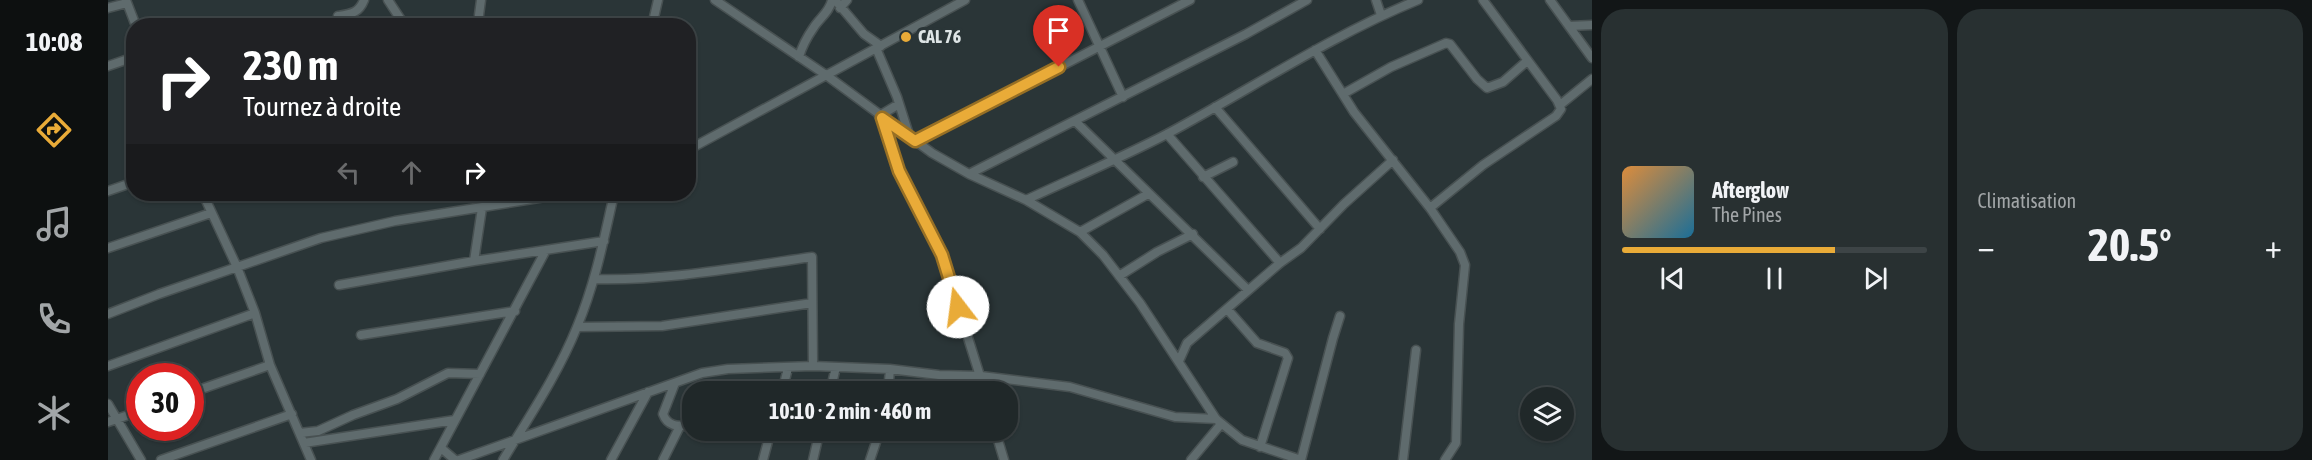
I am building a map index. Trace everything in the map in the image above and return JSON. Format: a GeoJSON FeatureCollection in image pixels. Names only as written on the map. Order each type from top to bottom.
{"type":"FeatureCollection","features":[{"type":"Feature","properties":{"kind":"street"},"geometry":{"type":"LineString","coordinates":[[338,16],[360,9],[364,0]]}},
{"type":"Feature","properties":{"kind":"street"},"geometry":{"type":"LineString","coordinates":[[388,0],[400,18]]}},
{"type":"Feature","properties":{"kind":"street"},"geometry":{"type":"LineString","coordinates":[[479,15],[481,0]]}},
{"type":"Feature","properties":{"kind":"street"},"geometry":{"type":"LineString","coordinates":[[654,18],[658,0]]}},
{"type":"Feature","properties":{"kind":"street"},"geometry":{"type":"LineString","coordinates":[[715,0],[826,75],[913,140],[969,174],[1026,200],[1080,232],[1103,255],[1119,276],[1219,422],[1242,440],[1301,460],[1340,316]]}},
{"type":"Feature","properties":{"kind":"street"},"geometry":{"type":"LineString","coordinates":[[799,57],[803,44],[813,28],[836,2],[847,0]]}},
{"type":"Feature","properties":{"kind":"street"},"geometry":{"type":"LineString","coordinates":[[696,146],[965,0]]}},
{"type":"Feature","properties":{"kind":"street"},"geometry":{"type":"LineString","coordinates":[[1078,0],[1123,97]]}},
{"type":"Feature","properties":{"kind":"street"},"geometry":{"type":"LineString","coordinates":[[913,140],[1190,0]]}},
{"type":"Feature","properties":{"kind":"street"},"geometry":{"type":"LineString","coordinates":[[969,174],[1246,34],[1307,0]]}},
{"type":"Feature","properties":{"kind":"street"},"geometry":{"type":"LineString","coordinates":[[1376,0],[1381,15]]}},
{"type":"Feature","properties":{"kind":"street"},"geometry":{"type":"LineString","coordinates":[[1026,200],[1167,134],[1315,50],[1381,15],[1418,0]]}},
{"type":"Feature","properties":{"kind":"street"},"geometry":{"type":"LineString","coordinates":[[1430,208],[1483,165],[1556,116],[1561,109],[1483,0]]}},
{"type":"Feature","properties":{"kind":"street"},"geometry":{"type":"LineString","coordinates":[[1550,0],[1592,58]]}},
{"type":"Feature","properties":{"kind":"street"},"geometry":{"type":"LineString","coordinates":[[108,8],[127,1],[133,18]]}},
{"type":"Feature","properties":{"kind":"street"},"geometry":{"type":"LineString","coordinates":[[836,2],[864,34],[879,47],[913,140]]}},
{"type":"Feature","properties":{"kind":"street"},"geometry":{"type":"LineString","coordinates":[[1569,26],[1592,25]]}},
{"type":"Feature","properties":{"kind":"street"},"geometry":{"type":"LineString","coordinates":[[1343,94],[1391,67],[1446,44],[1450,44],[1477,79],[1487,88],[1503,82],[1527,61]]}},
{"type":"Feature","properties":{"kind":"street"},"geometry":{"type":"LineString","coordinates":[[1315,50],[1354,112],[1430,208],[1460,252],[1465,265],[1459,324],[1456,443],[1445,460]]}},
{"type":"Feature","properties":{"kind":"street"},"geometry":{"type":"LineString","coordinates":[[108,66],[126,60]]}},
{"type":"Feature","properties":{"kind":"street"},"geometry":{"type":"LineString","coordinates":[[1560,105],[1592,79]]}},
{"type":"Feature","properties":{"kind":"street"},"geometry":{"type":"LineString","coordinates":[[880,117],[899,104]]}},
{"type":"Feature","properties":{"kind":"street"},"geometry":{"type":"LineString","coordinates":[[1215,107],[1320,229]]}},
{"type":"Feature","properties":{"kind":"street"},"geometry":{"type":"LineString","coordinates":[[880,117],[899,171],[942,255],[982,381]]}},
{"type":"Feature","properties":{"kind":"street"},"geometry":{"type":"LineString","coordinates":[[1075,122],[1148,194],[1193,234],[1248,290]]}},
{"type":"Feature","properties":{"kind":"street"},"geometry":{"type":"LineString","coordinates":[[1167,134],[1280,263]]}},
{"type":"Feature","properties":{"kind":"street"},"geometry":{"type":"LineString","coordinates":[[1170,348],[1187,343],[1228,310],[1248,290],[1301,248],[1393,159]]}},
{"type":"Feature","properties":{"kind":"street"},"geometry":{"type":"LineString","coordinates":[[1203,177],[1233,162]]}},
{"type":"Feature","properties":{"kind":"street"},"geometry":{"type":"LineString","coordinates":[[108,191],[126,185]]}},
{"type":"Feature","properties":{"kind":"street"},"geometry":{"type":"LineString","coordinates":[[1080,232],[1148,194]]}},
{"type":"Feature","properties":{"kind":"street"},"geometry":{"type":"LineString","coordinates":[[206,201],[237,267],[255,313],[270,365],[311,460]]}},
{"type":"Feature","properties":{"kind":"street"},"geometry":{"type":"LineString","coordinates":[[108,314],[321,238],[394,221],[523,201]]}},
{"type":"Feature","properties":{"kind":"street"},"geometry":{"type":"LineString","coordinates":[[503,460],[552,379],[577,327],[594,279],[613,201]]}},
{"type":"Feature","properties":{"kind":"street"},"geometry":{"type":"LineString","coordinates":[[474,261],[482,208]]}},
{"type":"Feature","properties":{"kind":"street"},"geometry":{"type":"LineString","coordinates":[[108,248],[211,213]]}},
{"type":"Feature","properties":{"kind":"street"},"geometry":{"type":"LineString","coordinates":[[1119,276],[1157,252],[1193,234]]}},
{"type":"Feature","properties":{"kind":"street"},"geometry":{"type":"LineString","coordinates":[[339,285],[604,241]]}},
{"type":"Feature","properties":{"kind":"street"},"geometry":{"type":"LineString","coordinates":[[434,460],[546,250]]}},
{"type":"Feature","properties":{"kind":"street"},"geometry":{"type":"LineString","coordinates":[[594,279],[614,280],[677,274],[812,256],[813,366]]}},
{"type":"Feature","properties":{"kind":"street"},"geometry":{"type":"LineString","coordinates":[[577,327],[671,325],[812,303]]}},
{"type":"Feature","properties":{"kind":"street"},"geometry":{"type":"LineString","coordinates":[[361,335],[515,310]]}},
{"type":"Feature","properties":{"kind":"street"},"geometry":{"type":"LineString","coordinates":[[1228,310],[1257,343],[1285,353],[1288,358],[1260,447]]}},
{"type":"Feature","properties":{"kind":"street"},"geometry":{"type":"LineString","coordinates":[[108,366],[255,313]]}},
{"type":"Feature","properties":{"kind":"street"},"geometry":{"type":"LineString","coordinates":[[1179,361],[1187,343]]}},
{"type":"Feature","properties":{"kind":"street"},"geometry":{"type":"LineString","coordinates":[[1402,460],[1416,350]]}},
{"type":"Feature","properties":{"kind":"street"},"geometry":{"type":"LineString","coordinates":[[964,375],[974,356]]}},
{"type":"Feature","properties":{"kind":"street"},"geometry":{"type":"LineString","coordinates":[[204,388],[270,365]]}},
{"type":"Feature","properties":{"kind":"street"},"geometry":{"type":"LineString","coordinates":[[460,459],[713,370],[813,366],[981,376],[1070,387],[1175,417],[1219,422]]}},
{"type":"Feature","properties":{"kind":"street"},"geometry":{"type":"LineString","coordinates":[[833,381],[836,367]]}},
{"type":"Feature","properties":{"kind":"street"},"geometry":{"type":"LineString","coordinates":[[785,381],[788,368]]}},
{"type":"Feature","properties":{"kind":"street"},"geometry":{"type":"LineString","coordinates":[[889,381],[890,369]]}},
{"type":"Feature","properties":{"kind":"street"},"geometry":{"type":"LineString","coordinates":[[300,433],[318,431],[332,426],[353,415],[397,399],[445,374],[480,374]]}},
{"type":"Feature","properties":{"kind":"street"},"geometry":{"type":"LineString","coordinates":[[663,460],[680,426],[667,422],[663,414],[675,383]]}},
{"type":"Feature","properties":{"kind":"street"},"geometry":{"type":"LineString","coordinates":[[612,460],[648,392]]}},
{"type":"Feature","properties":{"kind":"street"},"geometry":{"type":"LineString","coordinates":[[108,404],[112,421],[141,460]]}},
{"type":"Feature","properties":{"kind":"street"},"geometry":{"type":"LineString","coordinates":[[161,460],[292,414]]}},
{"type":"Feature","properties":{"kind":"street"},"geometry":{"type":"LineString","coordinates":[[304,443],[455,420]]}},
{"type":"Feature","properties":{"kind":"street"},"geometry":{"type":"LineString","coordinates":[[1191,460],[1219,422]]}},
{"type":"Feature","properties":{"kind":"street"},"geometry":{"type":"LineString","coordinates":[[763,460],[768,441]]}},
{"type":"Feature","properties":{"kind":"street"},"geometry":{"type":"LineString","coordinates":[[813,460],[817,441]]}},
{"type":"Feature","properties":{"kind":"street"},"geometry":{"type":"LineString","coordinates":[[870,460],[876,441]]}},
{"type":"Feature","properties":{"kind":"street"},"geometry":{"type":"LineString","coordinates":[[998,441],[1004,460]]}},
{"type":"Feature","properties":{"kind":"street"},"geometry":{"type":"LineString","coordinates":[[441,448],[460,459],[478,460]]}},
{"type":"Feature","properties":{"kind":"place","name":"CAL 76"},"geometry":{"type":"Point","coordinates":[906,37]}},
{"type":"Feature","properties":{"kind":"route"},"geometry":{"type":"LineString","coordinates":[[958,307],[942,255],[899,171],[882,118],[915,141],[1059,67]]}}]}
